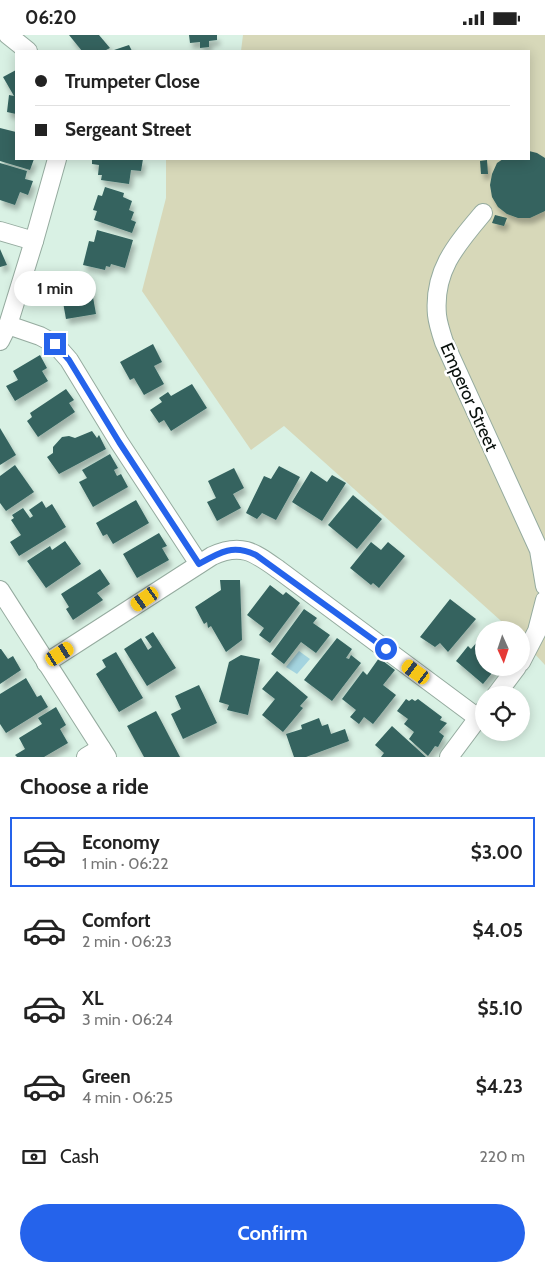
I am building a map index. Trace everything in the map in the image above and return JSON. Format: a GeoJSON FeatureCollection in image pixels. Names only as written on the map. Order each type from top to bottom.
{"type":"FeatureCollection","features":[{"type":"Feature","properties":{"kind":"street"},"geometry":{"type":"LineString","coordinates":[[8,35],[27,50]]}},
{"type":"Feature","properties":{"kind":"street"},"geometry":{"type":"LineString","coordinates":[[0,341],[8,325],[57,160]]}},
{"type":"Feature","properties":{"kind":"street","name":"Emperor Street"},"geometry":{"type":"LineString","coordinates":[[483,213],[451,253],[442,271],[436,292],[437,317],[444,342],[538,550],[545,587]]}},
{"type":"Feature","properties":{"kind":"street"},"geometry":{"type":"LineString","coordinates":[[0,231],[34,241]]}},
{"type":"Feature","properties":{"kind":"street"},"geometry":{"type":"LineString","coordinates":[[8,325],[40,336],[55,344],[69,360],[119,442],[199,564]]}},
{"type":"Feature","properties":{"kind":"street"},"geometry":{"type":"LineString","coordinates":[[46,663],[199,564],[222,552],[245,549],[475,710]]}},
{"type":"Feature","properties":{"kind":"street"},"geometry":{"type":"LineString","coordinates":[[0,590],[46,663],[98,754]]}},
{"type":"Feature","properties":{"kind":"street"},"geometry":{"type":"LineString","coordinates":[[530,645],[537,631],[545,600]]}},
{"type":"Feature","properties":{"kind":"street"},"geometry":{"type":"LineString","coordinates":[[449,757],[475,722]]}},
{"type":"Feature","properties":{"kind":"green space"},"geometry":{"type":"Polygon","coordinates":[[[243,35],[545,35],[545,665],[530,649],[530,621],[501,621],[284,426],[251,450],[142,291],[166,198],[166,160],[530,160],[530,50],[241,50],[243,35]]]}},
{"type":"Feature","properties":{"kind":"water"},"geometry":{"type":"Polygon","coordinates":[[[299,651],[310,659],[297,674],[286,667],[299,651]]]}},
{"type":"Feature","properties":{"kind":"building"},"geometry":{"type":"Polygon","coordinates":[[[69,35],[99,35],[110,48],[106,50],[81,50],[69,35]]]}},
{"type":"Feature","properties":{"kind":"building"},"geometry":{"type":"Polygon","coordinates":[[[189,35],[217,35],[217,40],[209,41],[209,47],[200,48],[200,42],[190,43],[189,35]]]}},
{"type":"Feature","properties":{"kind":"building"},"geometry":{"type":"Polygon","coordinates":[[[129,45],[132,50],[114,50],[129,45]]]}},
{"type":"Feature","properties":{"kind":"building"},"geometry":{"type":"Polygon","coordinates":[[[15,71],[15,114],[7,112],[9,95],[14,96],[3,77],[15,71]]]}},
{"type":"Feature","properties":{"kind":"building"},"geometry":{"type":"Polygon","coordinates":[[[0,128],[15,132],[15,160],[34,160],[30,170],[0,161],[0,128]]]}},
{"type":"Feature","properties":{"kind":"building"},"geometry":{"type":"Polygon","coordinates":[[[530,151],[545,158],[545,211],[530,218],[518,218],[507,214],[498,207],[492,197],[490,185],[497,163],[502,160],[530,160],[530,151]]]}},
{"type":"Feature","properties":{"kind":"building"},"geometry":{"type":"Polygon","coordinates":[[[92,160],[143,160],[141,171],[131,170],[129,184],[101,180],[102,175],[98,175],[99,165],[92,164],[92,160]]]}},
{"type":"Feature","properties":{"kind":"building"},"geometry":{"type":"Polygon","coordinates":[[[487,160],[488,174],[481,174],[480,161],[487,160]]]}},
{"type":"Feature","properties":{"kind":"building"},"geometry":{"type":"Polygon","coordinates":[[[0,163],[27,171],[25,179],[33,181],[28,195],[20,192],[15,205],[0,200],[0,163]]]}},
{"type":"Feature","properties":{"kind":"building"},"geometry":{"type":"Polygon","coordinates":[[[105,187],[124,193],[123,197],[132,201],[129,210],[134,212],[131,220],[136,222],[132,233],[94,220],[97,211],[93,210],[98,195],[102,196],[105,187]]]}},
{"type":"Feature","properties":{"kind":"building"},"geometry":{"type":"Polygon","coordinates":[[[495,215],[507,218],[504,226],[492,223],[495,215]]]}},
{"type":"Feature","properties":{"kind":"building"},"geometry":{"type":"Polygon","coordinates":[[[97,230],[133,240],[125,268],[111,264],[110,267],[106,266],[105,270],[83,265],[89,241],[94,242],[97,230]]]}},
{"type":"Feature","properties":{"kind":"building"},"geometry":{"type":"Polygon","coordinates":[[[0,249],[7,265],[0,267],[0,249]]]}},
{"type":"Feature","properties":{"kind":"building"},"geometry":{"type":"Polygon","coordinates":[[[89,275],[96,314],[66,319],[59,280],[89,275]]]}},
{"type":"Feature","properties":{"kind":"building"},"geometry":{"type":"Polygon","coordinates":[[[153,344],[162,362],[154,366],[164,384],[144,395],[134,378],[130,380],[120,362],[153,344]]]}},
{"type":"Feature","properties":{"kind":"building"},"geometry":{"type":"Polygon","coordinates":[[[40,355],[47,368],[42,371],[48,381],[15,401],[6,386],[18,380],[13,371],[40,355]]]}},
{"type":"Feature","properties":{"kind":"building"},"geometry":{"type":"Polygon","coordinates":[[[192,384],[207,408],[171,431],[164,420],[159,423],[150,410],[162,402],[159,398],[168,392],[171,396],[192,384]]]}},
{"type":"Feature","properties":{"kind":"building"},"geometry":{"type":"Polygon","coordinates":[[[66,389],[74,400],[69,403],[75,412],[38,437],[27,421],[32,417],[30,413],[66,389]]]}},
{"type":"Feature","properties":{"kind":"building"},"geometry":{"type":"Polygon","coordinates":[[[0,428],[16,455],[0,465],[0,428]]]}},
{"type":"Feature","properties":{"kind":"building"},"geometry":{"type":"Polygon","coordinates":[[[92,431],[97,438],[99,435],[106,449],[59,474],[47,457],[53,453],[53,447],[62,437],[69,436],[75,438],[92,431]]]}},
{"type":"Feature","properties":{"kind":"building"},"geometry":{"type":"Polygon","coordinates":[[[110,454],[118,468],[114,470],[117,476],[121,474],[128,487],[93,507],[79,482],[87,478],[82,470],[110,454]]]}},
{"type":"Feature","properties":{"kind":"building"},"geometry":{"type":"Polygon","coordinates":[[[15,465],[34,492],[6,511],[0,503],[0,476],[15,465]]]}},
{"type":"Feature","properties":{"kind":"building"},"geometry":{"type":"Polygon","coordinates":[[[279,466],[300,477],[276,520],[262,513],[257,519],[246,513],[264,476],[271,479],[279,466]]]}},
{"type":"Feature","properties":{"kind":"building"},"geometry":{"type":"Polygon","coordinates":[[[234,468],[244,488],[233,494],[241,508],[217,521],[207,502],[216,498],[208,481],[234,468]]]}},
{"type":"Feature","properties":{"kind":"building"},"geometry":{"type":"Polygon","coordinates":[[[311,471],[327,482],[332,475],[346,483],[322,521],[292,502],[311,471]]]}},
{"type":"Feature","properties":{"kind":"building"},"geometry":{"type":"Polygon","coordinates":[[[353,495],[382,519],[357,549],[328,525],[353,495]]]}},
{"type":"Feature","properties":{"kind":"building"},"geometry":{"type":"Polygon","coordinates":[[[136,500],[149,523],[113,544],[107,534],[103,536],[96,523],[136,500]]]}},
{"type":"Feature","properties":{"kind":"building"},"geometry":{"type":"Polygon","coordinates":[[[42,501],[46,508],[52,504],[66,527],[19,556],[10,542],[21,535],[11,520],[14,518],[12,515],[23,508],[30,518],[33,516],[29,510],[42,501]]]}},
{"type":"Feature","properties":{"kind":"building"},"geometry":{"type":"Polygon","coordinates":[[[159,533],[167,546],[162,548],[169,560],[137,578],[123,554],[159,533]]]}},
{"type":"Feature","properties":{"kind":"building"},"geometry":{"type":"Polygon","coordinates":[[[65,541],[81,564],[46,588],[27,561],[50,546],[52,550],[65,541]]]}},
{"type":"Feature","properties":{"kind":"building"},"geometry":{"type":"Polygon","coordinates":[[[371,542],[381,550],[388,542],[405,556],[379,588],[373,583],[371,585],[350,568],[371,542]]]}},
{"type":"Feature","properties":{"kind":"building"},"geometry":{"type":"Polygon","coordinates":[[[100,569],[110,584],[97,593],[103,600],[73,620],[66,609],[69,607],[61,594],[100,569]]]}},
{"type":"Feature","properties":{"kind":"building"},"geometry":{"type":"Polygon","coordinates":[[[220,580],[240,580],[242,640],[226,652],[211,626],[208,628],[207,622],[204,624],[195,607],[221,590],[220,580]]]}},
{"type":"Feature","properties":{"kind":"building"},"geometry":{"type":"Polygon","coordinates":[[[270,585],[283,595],[286,592],[300,603],[270,643],[259,635],[264,628],[247,615],[270,585]]]}},
{"type":"Feature","properties":{"kind":"building"},"geometry":{"type":"Polygon","coordinates":[[[450,599],[476,619],[448,652],[440,643],[435,647],[420,637],[450,599]]]}},
{"type":"Feature","properties":{"kind":"building"},"geometry":{"type":"Polygon","coordinates":[[[304,609],[317,618],[313,623],[330,635],[316,653],[301,642],[284,664],[271,654],[304,609]]]}},
{"type":"Feature","properties":{"kind":"building"},"geometry":{"type":"Polygon","coordinates":[[[153,632],[176,668],[147,686],[124,649],[141,638],[148,650],[152,647],[145,637],[153,632]]]}},
{"type":"Feature","properties":{"kind":"building"},"geometry":{"type":"Polygon","coordinates":[[[337,638],[352,649],[346,658],[349,659],[351,655],[361,663],[332,701],[304,680],[337,638]]]}},
{"type":"Feature","properties":{"kind":"building"},"geometry":{"type":"Polygon","coordinates":[[[475,644],[475,676],[490,676],[483,684],[456,661],[468,646],[471,649],[475,644]]]}},
{"type":"Feature","properties":{"kind":"building"},"geometry":{"type":"Polygon","coordinates":[[[0,649],[8,659],[13,656],[21,670],[0,684],[0,649]]]}},
{"type":"Feature","properties":{"kind":"building"},"geometry":{"type":"Polygon","coordinates":[[[116,652],[143,698],[119,712],[96,674],[106,667],[102,660],[116,652]]]}},
{"type":"Feature","properties":{"kind":"building"},"geometry":{"type":"Polygon","coordinates":[[[241,655],[260,659],[248,715],[227,710],[229,705],[219,702],[229,662],[241,655]]]}},
{"type":"Feature","properties":{"kind":"building"},"geometry":{"type":"Polygon","coordinates":[[[379,658],[395,670],[383,685],[396,695],[373,724],[364,717],[359,724],[350,717],[356,710],[342,699],[363,671],[367,675],[379,658]]]}},
{"type":"Feature","properties":{"kind":"building"},"geometry":{"type":"Polygon","coordinates":[[[277,671],[308,697],[300,706],[303,708],[283,732],[262,715],[275,699],[262,689],[277,671]]]}},
{"type":"Feature","properties":{"kind":"building"},"geometry":{"type":"Polygon","coordinates":[[[26,678],[37,697],[41,695],[48,707],[6,733],[0,724],[0,694],[26,678]]]}},
{"type":"Feature","properties":{"kind":"building"},"geometry":{"type":"Polygon","coordinates":[[[199,685],[217,723],[183,739],[171,714],[181,709],[175,696],[199,685]]]}},
{"type":"Feature","properties":{"kind":"building"},"geometry":{"type":"Polygon","coordinates":[[[406,699],[415,701],[418,699],[442,717],[440,720],[447,723],[439,732],[444,736],[438,747],[435,746],[428,756],[409,739],[414,732],[404,724],[408,719],[397,711],[406,699]]]}},
{"type":"Feature","properties":{"kind":"building"},"geometry":{"type":"Polygon","coordinates":[[[56,707],[66,725],[60,729],[68,743],[44,757],[17,757],[15,755],[25,749],[19,738],[42,724],[38,718],[56,707]]]}},
{"type":"Feature","properties":{"kind":"building"},"geometry":{"type":"Polygon","coordinates":[[[156,711],[180,757],[144,757],[127,726],[156,711]]]}},
{"type":"Feature","properties":{"kind":"building"},"geometry":{"type":"Polygon","coordinates":[[[319,718],[322,726],[328,724],[331,734],[345,729],[349,741],[306,757],[294,757],[286,734],[302,729],[301,725],[319,718]]]}},
{"type":"Feature","properties":{"kind":"building"},"geometry":{"type":"Polygon","coordinates":[[[392,726],[426,757],[381,757],[384,753],[375,745],[392,726]]]}},
{"type":"Feature","properties":{"kind":"route"},"geometry":{"type":"LineString","coordinates":[[55,344],[69,360],[119,442],[199,564],[222,552],[245,549],[279,570],[386,649]]}}]}
